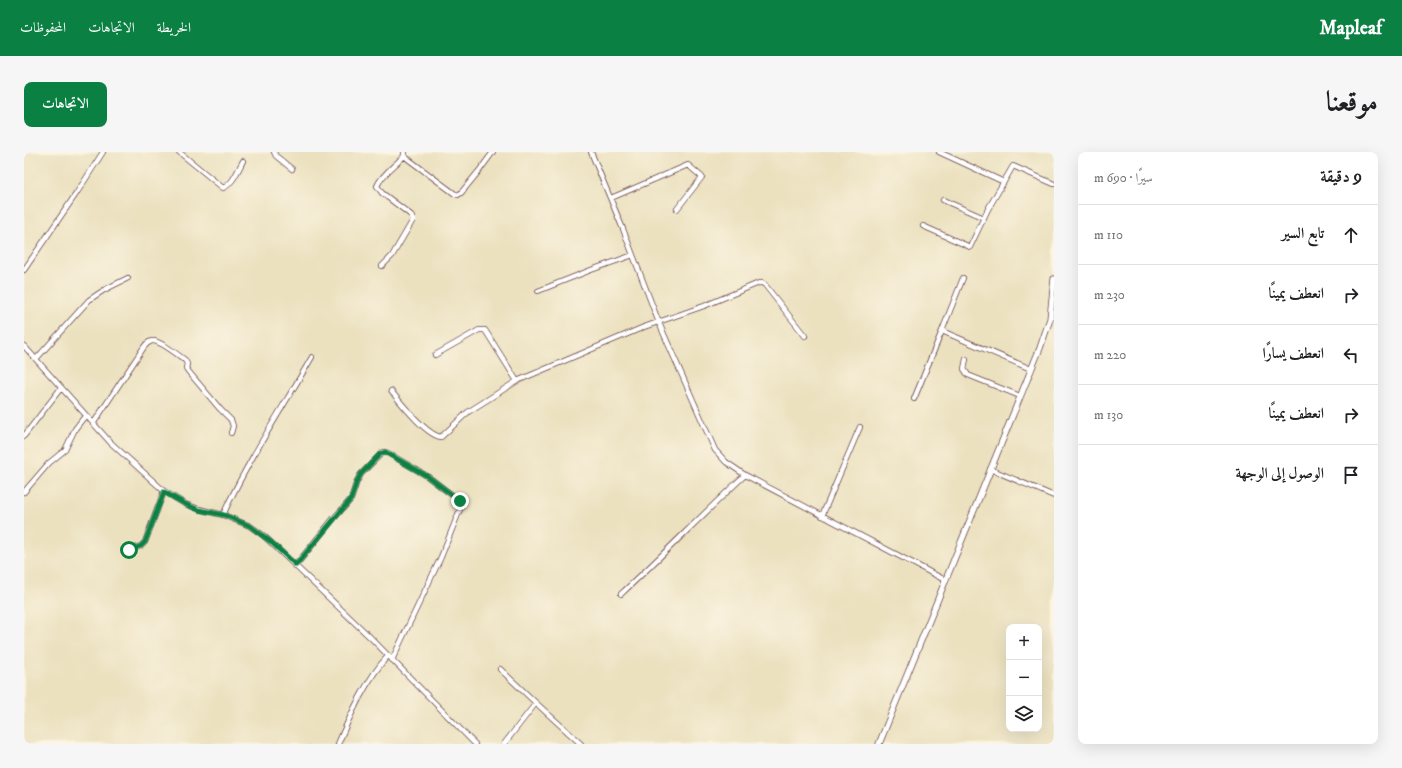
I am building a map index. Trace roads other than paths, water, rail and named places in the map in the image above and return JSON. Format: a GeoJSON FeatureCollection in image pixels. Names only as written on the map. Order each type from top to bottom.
{"type":"FeatureCollection","features":[{"type":"Feature","properties":{"kind":"street"},"geometry":{"type":"LineString","coordinates":[[24,270],[103,152]]}},
{"type":"Feature","properties":{"kind":"street"},"geometry":{"type":"LineString","coordinates":[[179,152],[223,188],[231,183],[243,161]]}},
{"type":"Feature","properties":{"kind":"street"},"geometry":{"type":"LineString","coordinates":[[274,152],[276,156],[292,169]]}},
{"type":"Feature","properties":{"kind":"street"},"geometry":{"type":"LineString","coordinates":[[382,266],[392,256],[413,220],[411,215],[382,193],[377,186],[382,178],[404,154],[458,195],[461,194],[493,152]]}},
{"type":"Feature","properties":{"kind":"street"},"geometry":{"type":"LineString","coordinates":[[591,152],[611,198],[659,323],[712,445],[720,457],[745,475],[945,580]]}},
{"type":"Feature","properties":{"kind":"street"},"geometry":{"type":"LineString","coordinates":[[938,152],[1004,182]]}},
{"type":"Feature","properties":{"kind":"street"},"geometry":{"type":"LineString","coordinates":[[611,198],[688,165],[702,177],[677,209]]}},
{"type":"Feature","properties":{"kind":"street"},"geometry":{"type":"LineString","coordinates":[[923,226],[970,247],[984,218],[1012,168],[1015,166],[1054,184]]}},
{"type":"Feature","properties":{"kind":"street"},"geometry":{"type":"LineString","coordinates":[[943,200],[984,218]]}},
{"type":"Feature","properties":{"kind":"street"},"geometry":{"type":"LineString","coordinates":[[538,291],[633,255]]}},
{"type":"Feature","properties":{"kind":"street"},"geometry":{"type":"LineString","coordinates":[[36,359],[89,300],[104,290],[128,278]]}},
{"type":"Feature","properties":{"kind":"street"},"geometry":{"type":"LineString","coordinates":[[914,399],[963,278]]}},
{"type":"Feature","properties":{"kind":"street"},"geometry":{"type":"LineString","coordinates":[[879,744],[1052,320],[1054,279]]}},
{"type":"Feature","properties":{"kind":"street"},"geometry":{"type":"LineString","coordinates":[[391,391],[403,406],[425,428],[433,434],[441,437],[468,412],[517,381],[644,327],[704,306],[759,283],[765,285],[806,336]]}},
{"type":"Feature","properties":{"kind":"street"},"geometry":{"type":"LineString","coordinates":[[435,355],[479,330],[484,330],[517,381]]}},
{"type":"Feature","properties":{"kind":"street"},"geometry":{"type":"LineString","coordinates":[[942,331],[1031,369]]}},
{"type":"Feature","properties":{"kind":"street"},"geometry":{"type":"LineString","coordinates":[[93,424],[144,347],[152,341],[163,344],[185,360],[188,372],[231,420],[233,426],[231,434]]}},
{"type":"Feature","properties":{"kind":"street"},"geometry":{"type":"LineString","coordinates":[[24,346],[85,416],[110,442],[164,492],[199,510],[224,515],[250,526],[271,542],[390,658],[475,744]]}},
{"type":"Feature","properties":{"kind":"street"},"geometry":{"type":"LineString","coordinates":[[224,515],[232,494],[312,357]]}},
{"type":"Feature","properties":{"kind":"street"},"geometry":{"type":"LineString","coordinates":[[966,360],[964,369],[968,375],[1020,396]]}},
{"type":"Feature","properties":{"kind":"street"},"geometry":{"type":"LineString","coordinates":[[24,436],[61,388]]}},
{"type":"Feature","properties":{"kind":"street"},"geometry":{"type":"LineString","coordinates":[[24,492],[49,462],[65,450],[75,429],[85,416]]}},
{"type":"Feature","properties":{"kind":"street"},"geometry":{"type":"LineString","coordinates":[[822,516],[860,427]]}},
{"type":"Feature","properties":{"kind":"street"},"geometry":{"type":"LineString","coordinates":[[296,565],[351,499],[361,474],[383,452],[388,452],[427,476],[462,504],[441,557],[390,658],[377,670],[367,685],[338,744]]}},
{"type":"Feature","properties":{"kind":"street"},"geometry":{"type":"LineString","coordinates":[[990,469],[1054,496]]}},
{"type":"Feature","properties":{"kind":"street"},"geometry":{"type":"LineString","coordinates":[[621,594],[745,475]]}},
{"type":"Feature","properties":{"kind":"street"},"geometry":{"type":"LineString","coordinates":[[129,550],[141,546],[145,542],[164,492]]}},
{"type":"Feature","properties":{"kind":"street"},"geometry":{"type":"LineString","coordinates":[[500,669],[581,744]]}},
{"type":"Feature","properties":{"kind":"street"},"geometry":{"type":"LineString","coordinates":[[504,744],[536,703]]}}]}
